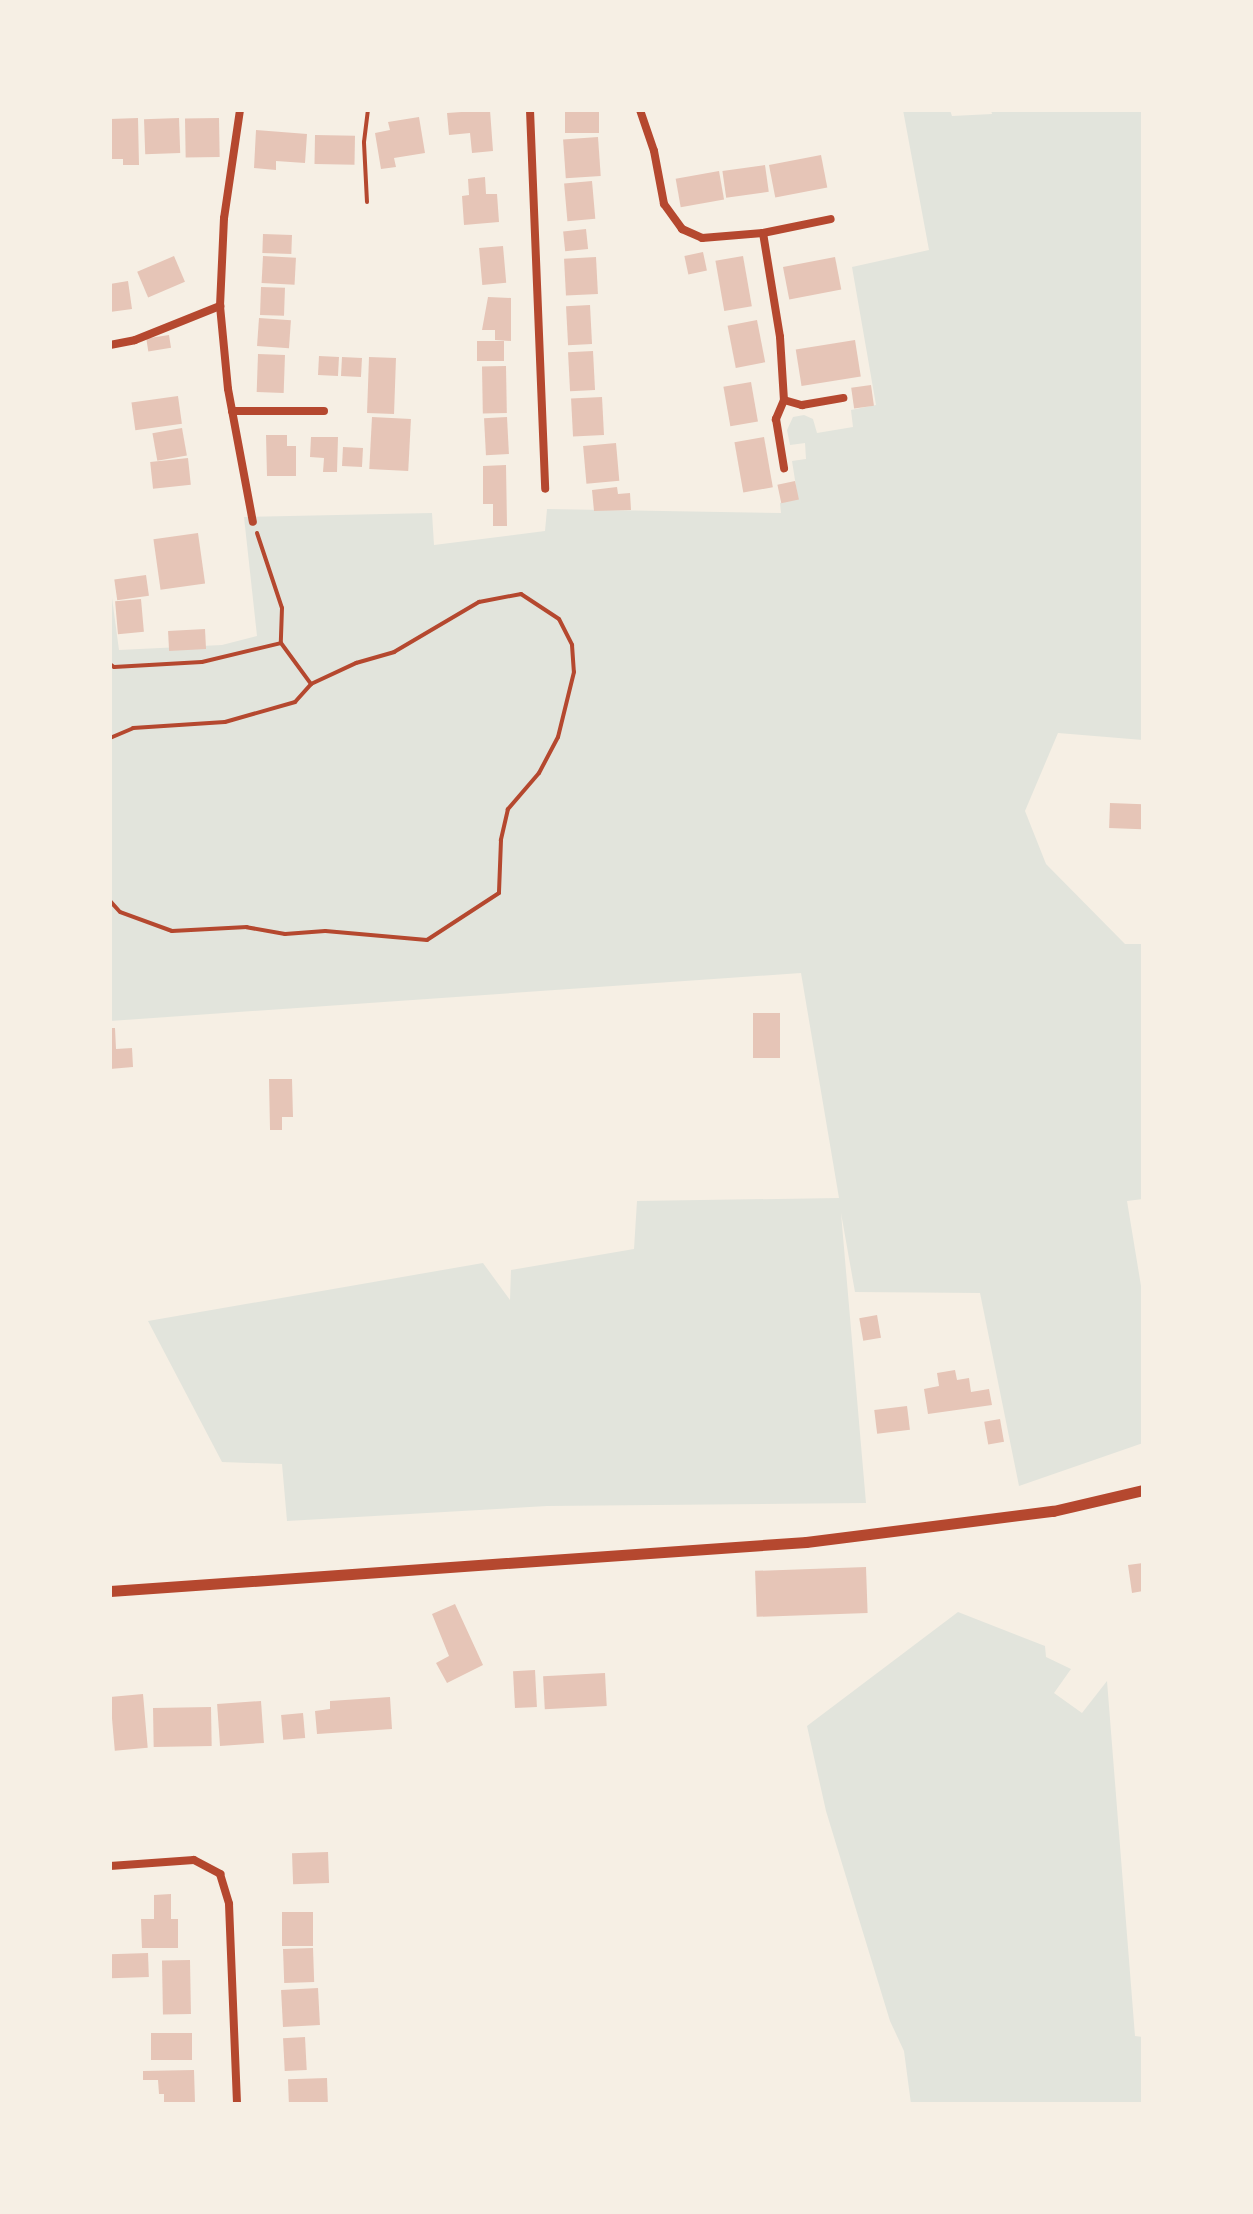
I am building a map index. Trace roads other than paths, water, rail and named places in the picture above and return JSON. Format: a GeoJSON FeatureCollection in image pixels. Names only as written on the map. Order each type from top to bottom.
{"type":"FeatureCollection","features":[{"type":"Feature","properties":{"kind":"street"},"geometry":{"type":"LineString","coordinates":[[240,110],[224,218],[220,306],[232,411],[253,522]]}},
{"type":"Feature","properties":{"kind":"street"},"geometry":{"type":"LineString","coordinates":[[530,110],[545,489]]}},
{"type":"Feature","properties":{"kind":"street"},"geometry":{"type":"LineString","coordinates":[[640,110],[654,151],[664,204],[682,229],[702,238],[763,233],[831,219]]}},
{"type":"Feature","properties":{"kind":"street"},"geometry":{"type":"LineString","coordinates":[[763,233],[780,337],[784,400],[776,419],[784,468]]}},
{"type":"Feature","properties":{"kind":"street"},"geometry":{"type":"LineString","coordinates":[[110,345],[135,340],[220,306]]}},
{"type":"Feature","properties":{"kind":"street"},"geometry":{"type":"LineString","coordinates":[[784,400],[802,405],[843,398]]}},
{"type":"Feature","properties":{"kind":"street"},"geometry":{"type":"LineString","coordinates":[[232,411],[324,411]]}},
{"type":"Feature","properties":{"kind":"street"},"geometry":{"type":"LineString","coordinates":[[110,1591],[806,1542],[1053,1511],[1143,1490]]}},
{"type":"Feature","properties":{"kind":"street"},"geometry":{"type":"LineString","coordinates":[[110,1866],[194,1860],[220,1874],[229,1904],[237,2104]]}},
{"type":"Feature","properties":{"kind":"lane"},"geometry":{"type":"LineString","coordinates":[[367,202],[364,142],[368,110]]}}]}
